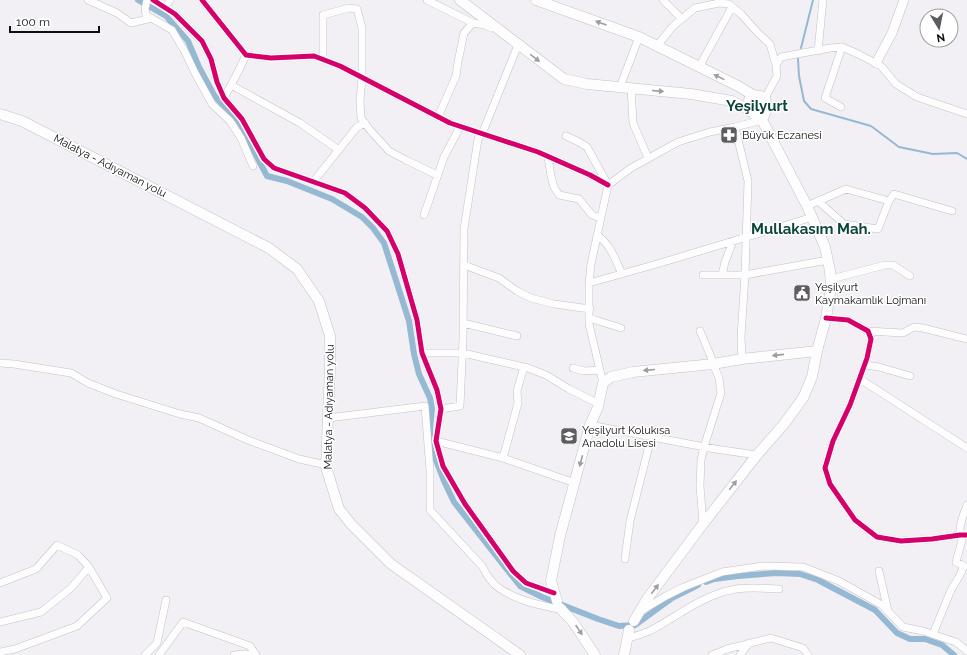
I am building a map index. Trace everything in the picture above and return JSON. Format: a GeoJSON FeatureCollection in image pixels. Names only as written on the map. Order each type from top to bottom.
{"type":"FeatureCollection","features":[{"type":"Feature","properties":{"kind":"main road"},"geometry":{"type":"LineString","coordinates":[[460,0],[518,45],[564,78],[587,84],[705,96],[732,101],[748,109],[762,120],[808,206],[825,247],[831,279],[831,288],[826,318],[812,377],[803,398],[784,424],[758,454],[703,524],[647,599],[632,626],[624,655]]}},
{"type":"Feature","properties":{"kind":"main road"},"geometry":{"type":"LineString","coordinates":[[536,0],[550,2],[639,37],[738,86],[753,95],[765,98],[767,105],[766,112],[762,120]]}},
{"type":"Feature","properties":{"kind":"main road"},"geometry":{"type":"LineString","coordinates":[[748,109],[747,103],[753,95]]}},
{"type":"Feature","properties":{"kind":"main road","name":"Malatya - Adıyaman yolu"},"geometry":{"type":"LineString","coordinates":[[0,114],[22,121],[269,248],[296,269],[319,301],[330,336],[326,465],[339,509],[351,524],[391,564],[520,655]]}},
{"type":"Feature","properties":{"kind":"main road"},"geometry":{"type":"LineString","coordinates":[[595,655],[573,622],[558,603],[552,582],[560,536],[590,425],[599,404],[603,383],[611,376],[633,372],[714,364],[742,359],[817,351]]}},
{"type":"Feature","properties":{"kind":"street"},"geometry":{"type":"LineString","coordinates":[[88,0],[117,13],[132,22],[152,18]]}},
{"type":"Feature","properties":{"kind":"street"},"geometry":{"type":"LineString","coordinates":[[165,8],[170,0]]}},
{"type":"Feature","properties":{"kind":"street"},"geometry":{"type":"LineString","coordinates":[[202,0],[246,55],[271,58],[314,56],[323,59],[340,66],[460,127],[548,157],[590,175],[608,185]]}},
{"type":"Feature","properties":{"kind":"street"},"geometry":{"type":"LineString","coordinates":[[426,0],[473,23],[485,25],[508,37]]}},
{"type":"Feature","properties":{"kind":"street"},"geometry":{"type":"LineString","coordinates":[[663,0],[682,19]]}},
{"type":"Feature","properties":{"kind":"street"},"geometry":{"type":"LineString","coordinates":[[818,51],[823,0]]}},
{"type":"Feature","properties":{"kind":"street"},"geometry":{"type":"LineString","coordinates":[[876,63],[892,33],[904,0]]}},
{"type":"Feature","properties":{"kind":"street"},"geometry":{"type":"LineString","coordinates":[[253,166],[241,138],[230,121],[212,104],[172,30],[146,15],[148,3],[165,8],[186,24],[202,41],[211,59],[217,82],[224,98],[242,119],[264,159],[274,168],[345,193],[365,208],[387,231],[398,254],[417,320],[422,353],[437,390],[441,409],[436,441],[443,466],[465,504],[513,571],[526,583],[558,603]]}},
{"type":"Feature","properties":{"kind":"street"},"geometry":{"type":"LineString","coordinates":[[657,46],[695,4],[729,4],[741,14],[770,44],[776,65],[777,76],[765,98]]}},
{"type":"Feature","properties":{"kind":"street"},"geometry":{"type":"LineString","coordinates":[[700,67],[732,6]]}},
{"type":"Feature","properties":{"kind":"street"},"geometry":{"type":"LineString","coordinates":[[323,59],[323,14],[349,8],[357,9],[362,28],[361,118],[389,150],[437,175]]}},
{"type":"Feature","properties":{"kind":"street"},"geometry":{"type":"LineString","coordinates":[[438,117],[456,76],[464,33],[473,23]]}},
{"type":"Feature","properties":{"kind":"street"},"geometry":{"type":"LineString","coordinates":[[620,87],[639,37]]}},
{"type":"Feature","properties":{"kind":"street"},"geometry":{"type":"LineString","coordinates":[[441,409],[460,406],[463,353],[464,230],[478,139],[482,134],[518,45]]}},
{"type":"Feature","properties":{"kind":"street"},"geometry":{"type":"LineString","coordinates":[[776,65],[781,57],[830,48],[842,48],[858,54],[881,66],[896,84],[916,97],[967,114]]}},
{"type":"Feature","properties":{"kind":"street"},"geometry":{"type":"LineString","coordinates":[[841,107],[825,98],[842,48]]}},
{"type":"Feature","properties":{"kind":"street"},"geometry":{"type":"LineString","coordinates":[[224,98],[246,55]]}},
{"type":"Feature","properties":{"kind":"street"},"geometry":{"type":"LineString","coordinates":[[231,86],[300,123],[339,150]]}},
{"type":"Feature","properties":{"kind":"street"},"geometry":{"type":"LineString","coordinates":[[631,88],[633,123],[648,158]]}},
{"type":"Feature","properties":{"kind":"street"},"geometry":{"type":"LineString","coordinates":[[603,383],[593,344],[589,318],[591,264],[608,185],[631,168],[678,142],[710,132],[762,120]]}},
{"type":"Feature","properties":{"kind":"street"},"geometry":{"type":"LineString","coordinates":[[313,182],[357,127],[365,124]]}},
{"type":"Feature","properties":{"kind":"street"},"geometry":{"type":"LineString","coordinates":[[424,215],[444,156],[460,127]]}},
{"type":"Feature","properties":{"kind":"street"},"geometry":{"type":"LineString","coordinates":[[735,127],[748,181],[745,275],[741,337],[742,359]]}},
{"type":"Feature","properties":{"kind":"street"},"geometry":{"type":"LineString","coordinates":[[566,136],[587,147],[608,185]]}},
{"type":"Feature","properties":{"kind":"street"},"geometry":{"type":"LineString","coordinates":[[548,157],[554,187],[559,194],[579,199],[592,215],[600,218]]}},
{"type":"Feature","properties":{"kind":"street"},"geometry":{"type":"LineString","coordinates":[[808,206],[846,189],[889,201]]}},
{"type":"Feature","properties":{"kind":"street"},"geometry":{"type":"LineString","coordinates":[[818,201],[844,224],[878,229],[889,201],[894,194],[952,211]]}},
{"type":"Feature","properties":{"kind":"street"},"geometry":{"type":"LineString","coordinates":[[590,283],[813,217]]}},
{"type":"Feature","properties":{"kind":"street"},"geometry":{"type":"LineString","coordinates":[[597,235],[609,247],[622,274]]}},
{"type":"Feature","properties":{"kind":"street"},"geometry":{"type":"LineString","coordinates":[[722,275],[733,241]]}},
{"type":"Feature","properties":{"kind":"street"},"geometry":{"type":"LineString","coordinates":[[703,275],[745,275],[828,260]]}},
{"type":"Feature","properties":{"kind":"street"},"geometry":{"type":"LineString","coordinates":[[464,265],[499,278],[531,298],[554,304],[590,309]]}},
{"type":"Feature","properties":{"kind":"street"},"geometry":{"type":"LineString","coordinates":[[831,279],[885,265],[893,265],[910,276]]}},
{"type":"Feature","properties":{"kind":"street"},"geometry":{"type":"LineString","coordinates":[[589,318],[621,328]]}},
{"type":"Feature","properties":{"kind":"street"},"geometry":{"type":"LineString","coordinates":[[826,318],[848,320],[868,331],[903,333],[914,327],[967,339]]}},
{"type":"Feature","properties":{"kind":"street"},"geometry":{"type":"LineString","coordinates":[[463,323],[517,336]]}},
{"type":"Feature","properties":{"kind":"street"},"geometry":{"type":"LineString","coordinates":[[700,331],[719,378],[720,393],[701,460],[700,486],[703,524]]}},
{"type":"Feature","properties":{"kind":"street"},"geometry":{"type":"LineString","coordinates":[[868,331],[871,339],[865,365],[850,405],[832,441],[825,468],[830,484],[855,520],[877,537],[902,541],[963,535]]}},
{"type":"Feature","properties":{"kind":"street"},"geometry":{"type":"LineString","coordinates":[[422,353],[463,353],[524,367],[546,376],[599,404]]}},
{"type":"Feature","properties":{"kind":"street"},"geometry":{"type":"LineString","coordinates":[[0,363],[71,373],[88,383],[116,394],[180,414],[199,418],[248,440],[299,458],[326,465]]}},
{"type":"Feature","properties":{"kind":"street"},"geometry":{"type":"LineString","coordinates":[[865,365],[879,367],[910,376]]}},
{"type":"Feature","properties":{"kind":"street"},"geometry":{"type":"LineString","coordinates":[[503,458],[518,403],[517,391],[524,367]]}},
{"type":"Feature","properties":{"kind":"street"},"geometry":{"type":"LineString","coordinates":[[573,368],[600,370]]}},
{"type":"Feature","properties":{"kind":"street"},"geometry":{"type":"LineString","coordinates":[[860,379],[967,448]]}},
{"type":"Feature","properties":{"kind":"street"},"geometry":{"type":"LineString","coordinates":[[328,418],[425,406],[430,471],[430,510],[482,566],[488,577],[498,588],[510,595],[542,606],[558,603]]}},
{"type":"Feature","properties":{"kind":"street"},"geometry":{"type":"LineString","coordinates":[[590,425],[651,438],[758,454]]}},
{"type":"Feature","properties":{"kind":"street"},"geometry":{"type":"LineString","coordinates":[[625,559],[630,521],[651,438]]}},
{"type":"Feature","properties":{"kind":"street"},"geometry":{"type":"LineString","coordinates":[[436,441],[503,458],[575,483]]}},
{"type":"Feature","properties":{"kind":"street"},"geometry":{"type":"LineString","coordinates":[[933,634],[964,566],[956,562],[963,535],[961,520],[967,505]]}},
{"type":"Feature","properties":{"kind":"street"},"geometry":{"type":"LineString","coordinates":[[0,583],[36,569],[57,545],[78,555],[89,567],[107,598],[77,626],[15,649],[0,652]]}},
{"type":"Feature","properties":{"kind":"street"},"geometry":{"type":"LineString","coordinates":[[779,589],[734,589],[715,595],[688,608],[648,633],[632,626],[678,590],[722,572],[763,566],[803,567],[839,580],[882,605],[902,628],[923,631],[956,642],[967,651]]}},
{"type":"Feature","properties":{"kind":"street"},"geometry":{"type":"LineString","coordinates":[[0,622],[41,612],[71,588],[89,567]]}},
{"type":"Feature","properties":{"kind":"street"},"geometry":{"type":"LineString","coordinates":[[879,571],[888,611]]}},
{"type":"Feature","properties":{"kind":"street"},"geometry":{"type":"LineString","coordinates":[[144,655],[157,643],[166,600]]}},
{"type":"Feature","properties":{"kind":"street"},"geometry":{"type":"LineString","coordinates":[[159,655],[183,622],[250,646],[256,655]]}},
{"type":"Feature","properties":{"kind":"street"},"geometry":{"type":"LineString","coordinates":[[712,655],[727,649],[771,638],[803,648],[808,655]]}},
{"type":"Feature","properties":{"kind":"street"},"geometry":{"type":"LineString","coordinates":[[740,655],[749,643]]}},
{"type":"Feature","properties":{"kind":"street"},"geometry":{"type":"LineString","coordinates":[[234,655],[256,655]]}},
{"type":"Feature","properties":{"kind":"waterway"},"geometry":{"type":"LineString","coordinates":[[138,0],[166,16],[188,41],[199,67],[214,95],[247,138],[267,176],[287,181],[332,199],[362,217],[373,228],[384,243],[409,321],[414,354],[419,374],[430,398],[432,409],[430,429],[434,455],[444,481],[454,502],[520,586],[542,597],[619,626],[635,625],[672,598],[698,585]]}},
{"type":"Feature","properties":{"kind":"waterway"},"geometry":{"type":"LineString","coordinates":[[801,48],[813,0]]}},
{"type":"Feature","properties":{"kind":"waterway"},"geometry":{"type":"LineString","coordinates":[[798,59],[799,76],[804,101],[811,109],[871,126],[899,147],[933,154],[957,153],[967,159]]}},
{"type":"Feature","properties":{"kind":"waterway"},"geometry":{"type":"LineString","coordinates":[[706,582],[714,579],[738,576],[776,573],[800,574],[818,580],[875,610],[897,633],[910,639],[925,639],[942,645],[954,655]]}},
{"type":"Feature","properties":{"kind":"cycle path"},"geometry":{"type":"LineString","coordinates":[[153,0],[175,14],[202,41],[211,59],[217,82],[224,98],[242,119],[264,159],[274,168],[345,193],[365,208],[387,231],[398,254],[417,320],[422,353],[437,390],[441,409],[436,441],[443,466],[465,504],[513,571],[526,583],[554,593]]}},
{"type":"Feature","properties":{"kind":"cycle path"},"geometry":{"type":"LineString","coordinates":[[202,0],[246,55],[271,58],[314,56],[340,66],[450,123],[538,152],[590,175],[608,185]]}},
{"type":"Feature","properties":{"kind":"cycle path"},"geometry":{"type":"LineString","coordinates":[[826,318],[848,320],[868,331],[871,339],[867,358],[850,405],[833,441],[825,468],[830,484],[855,520],[877,537],[901,541],[967,535]]}},
{"type":"Feature","properties":{"kind":"place","name":"Büyük Eczanesi"},"geometry":{"type":"Point","coordinates":[729,135]}},
{"type":"Feature","properties":{"kind":"place","name":"Yeşilyurt Kaymakamlık Lojmanı"},"geometry":{"type":"Point","coordinates":[802,293]}},
{"type":"Feature","properties":{"kind":"place","name":"Yeşilyurt Kolukısa Anadolu Lisesi"},"geometry":{"type":"Point","coordinates":[569,436]}},
{"type":"Feature","properties":{"kind":"district","name":"Yeşilyurt"},"geometry":{"type":"Point","coordinates":[757,106]}},
{"type":"Feature","properties":{"kind":"district","name":"Mullakasım Mah."},"geometry":{"type":"Point","coordinates":[811,229]}}]}
